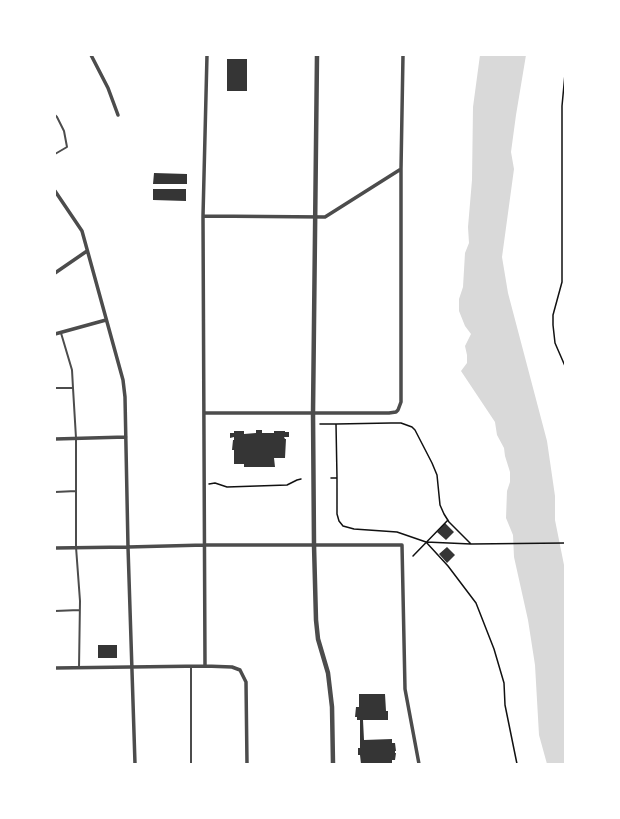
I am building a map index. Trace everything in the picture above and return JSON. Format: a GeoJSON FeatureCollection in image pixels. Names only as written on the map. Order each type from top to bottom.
{"type":"FeatureCollection","features":[{"type":"Feature","properties":{"kind":"street"},"geometry":{"type":"LineString","coordinates":[[91,55],[108,88],[118,115]]}},
{"type":"Feature","properties":{"kind":"street"},"geometry":{"type":"LineString","coordinates":[[205,666],[203,216],[207,55]]}},
{"type":"Feature","properties":{"kind":"street"},"geometry":{"type":"LineString","coordinates":[[317,55],[314,217],[314,545],[316,620],[318,639],[329,680],[332,707],[333,764]]}},
{"type":"Feature","properties":{"kind":"street"},"geometry":{"type":"LineString","coordinates":[[205,413],[392,413],[398,410],[401,402],[401,169],[403,55]]}},
{"type":"Feature","properties":{"kind":"street"},"geometry":{"type":"LineString","coordinates":[[203,216],[325,217],[401,169]]}},
{"type":"Feature","properties":{"kind":"street"},"geometry":{"type":"LineString","coordinates":[[55,191],[82,231],[123,380],[125,397],[131,667],[135,764]]}},
{"type":"Feature","properties":{"kind":"street"},"geometry":{"type":"LineString","coordinates":[[55,273],[87,251]]}},
{"type":"Feature","properties":{"kind":"street"},"geometry":{"type":"LineString","coordinates":[[55,334],[106,320]]}},
{"type":"Feature","properties":{"kind":"street"},"geometry":{"type":"LineString","coordinates":[[55,439],[126,437]]}},
{"type":"Feature","properties":{"kind":"street"},"geometry":{"type":"LineString","coordinates":[[55,548],[205,545],[402,545],[405,689],[419,764]]}},
{"type":"Feature","properties":{"kind":"street"},"geometry":{"type":"LineString","coordinates":[[55,668],[205,666],[232,667],[240,670],[246,682],[248,764]]}},
{"type":"Feature","properties":{"kind":"lane"},"geometry":{"type":"LineString","coordinates":[[55,115],[64,131],[67,147],[55,154]]}},
{"type":"Feature","properties":{"kind":"lane"},"geometry":{"type":"LineString","coordinates":[[60,332],[72,370],[76,438],[76,547],[80,610],[79,668]]}},
{"type":"Feature","properties":{"kind":"lane"},"geometry":{"type":"LineString","coordinates":[[55,388],[73,388]]}},
{"type":"Feature","properties":{"kind":"lane"},"geometry":{"type":"LineString","coordinates":[[55,492],[76,491]]}},
{"type":"Feature","properties":{"kind":"lane"},"geometry":{"type":"LineString","coordinates":[[55,611],[80,610]]}},
{"type":"Feature","properties":{"kind":"lane"},"geometry":{"type":"LineString","coordinates":[[191,666],[191,764]]}},
{"type":"Feature","properties":{"kind":"path"},"geometry":{"type":"LineString","coordinates":[[565,74],[562,150],[562,282],[553,325],[555,343],[565,366]]}},
{"type":"Feature","properties":{"kind":"path"},"geometry":{"type":"LineString","coordinates":[[391,418],[391,423]]}},
{"type":"Feature","properties":{"kind":"path"},"geometry":{"type":"LineString","coordinates":[[320,424],[401,423],[412,427],[432,463],[436,475],[440,505],[444,514],[472,544]]}},
{"type":"Feature","properties":{"kind":"path"},"geometry":{"type":"LineString","coordinates":[[336,424],[337,514],[339,521],[343,526],[354,529],[397,532],[426,542],[472,544],[565,543]]}},
{"type":"Feature","properties":{"kind":"path"},"geometry":{"type":"LineString","coordinates":[[330,478],[337,478]]}},
{"type":"Feature","properties":{"kind":"path"},"geometry":{"type":"LineString","coordinates":[[205,484],[215,484],[227,487],[287,485],[301,479]]}},
{"type":"Feature","properties":{"kind":"path"},"geometry":{"type":"LineString","coordinates":[[413,556],[448,520]]}},
{"type":"Feature","properties":{"kind":"path"},"geometry":{"type":"LineString","coordinates":[[426,542],[448,566],[476,603],[494,649],[504,683],[505,705],[517,764]]}},
{"type":"Feature","properties":{"kind":"shaded area"},"geometry":{"type":"Polygon","coordinates":[[[480,55],[526,55],[511,152],[514,169],[502,257],[508,293],[547,441],[555,496],[555,520],[565,570],[565,764],[547,764],[539,735],[535,665],[528,620],[514,557],[513,535],[506,518],[507,491],[510,482],[510,472],[504,448],[497,435],[495,422],[461,371],[467,363],[465,346],[471,334],[465,326],[459,311],[459,299],[463,287],[465,253],[469,243],[468,227],[472,180],[473,107],[480,55]]]}},
{"type":"Feature","properties":{"kind":"building"},"geometry":{"type":"Polygon","coordinates":[[[227,59],[247,59],[247,91],[227,91],[227,59]]]}},
{"type":"Feature","properties":{"kind":"building"},"geometry":{"type":"Polygon","coordinates":[[[154,173],[187,174],[187,184],[153,184],[154,173]]]}},
{"type":"Feature","properties":{"kind":"building"},"geometry":{"type":"Polygon","coordinates":[[[153,189],[186,189],[186,201],[153,200],[153,189]]]}},
{"type":"Feature","properties":{"kind":"building"},"geometry":{"type":"Polygon","coordinates":[[[256,430],[262,430],[262,433],[274,433],[274,431],[289,432],[289,437],[284,437],[286,439],[285,458],[274,458],[275,467],[244,467],[244,464],[234,464],[234,450],[232,450],[234,437],[230,438],[230,433],[234,433],[234,431],[244,431],[244,434],[256,433],[256,430]]]}},
{"type":"Feature","properties":{"kind":"building"},"geometry":{"type":"Polygon","coordinates":[[[445,523],[454,532],[446,540],[437,532],[445,523]]]}},
{"type":"Feature","properties":{"kind":"building"},"geometry":{"type":"Polygon","coordinates":[[[447,547],[455,555],[447,563],[439,554],[447,547]]]}},
{"type":"Feature","properties":{"kind":"building"},"geometry":{"type":"Polygon","coordinates":[[[98,645],[117,645],[117,658],[98,658],[98,645]]]}},
{"type":"Feature","properties":{"kind":"building"},"geometry":{"type":"Polygon","coordinates":[[[359,694],[385,694],[388,720],[363,720],[364,740],[392,739],[392,743],[395,743],[396,753],[395,760],[392,760],[392,764],[361,764],[360,755],[358,755],[358,748],[360,748],[360,720],[357,720],[357,717],[355,717],[356,707],[359,707],[359,694]]]}}]}
